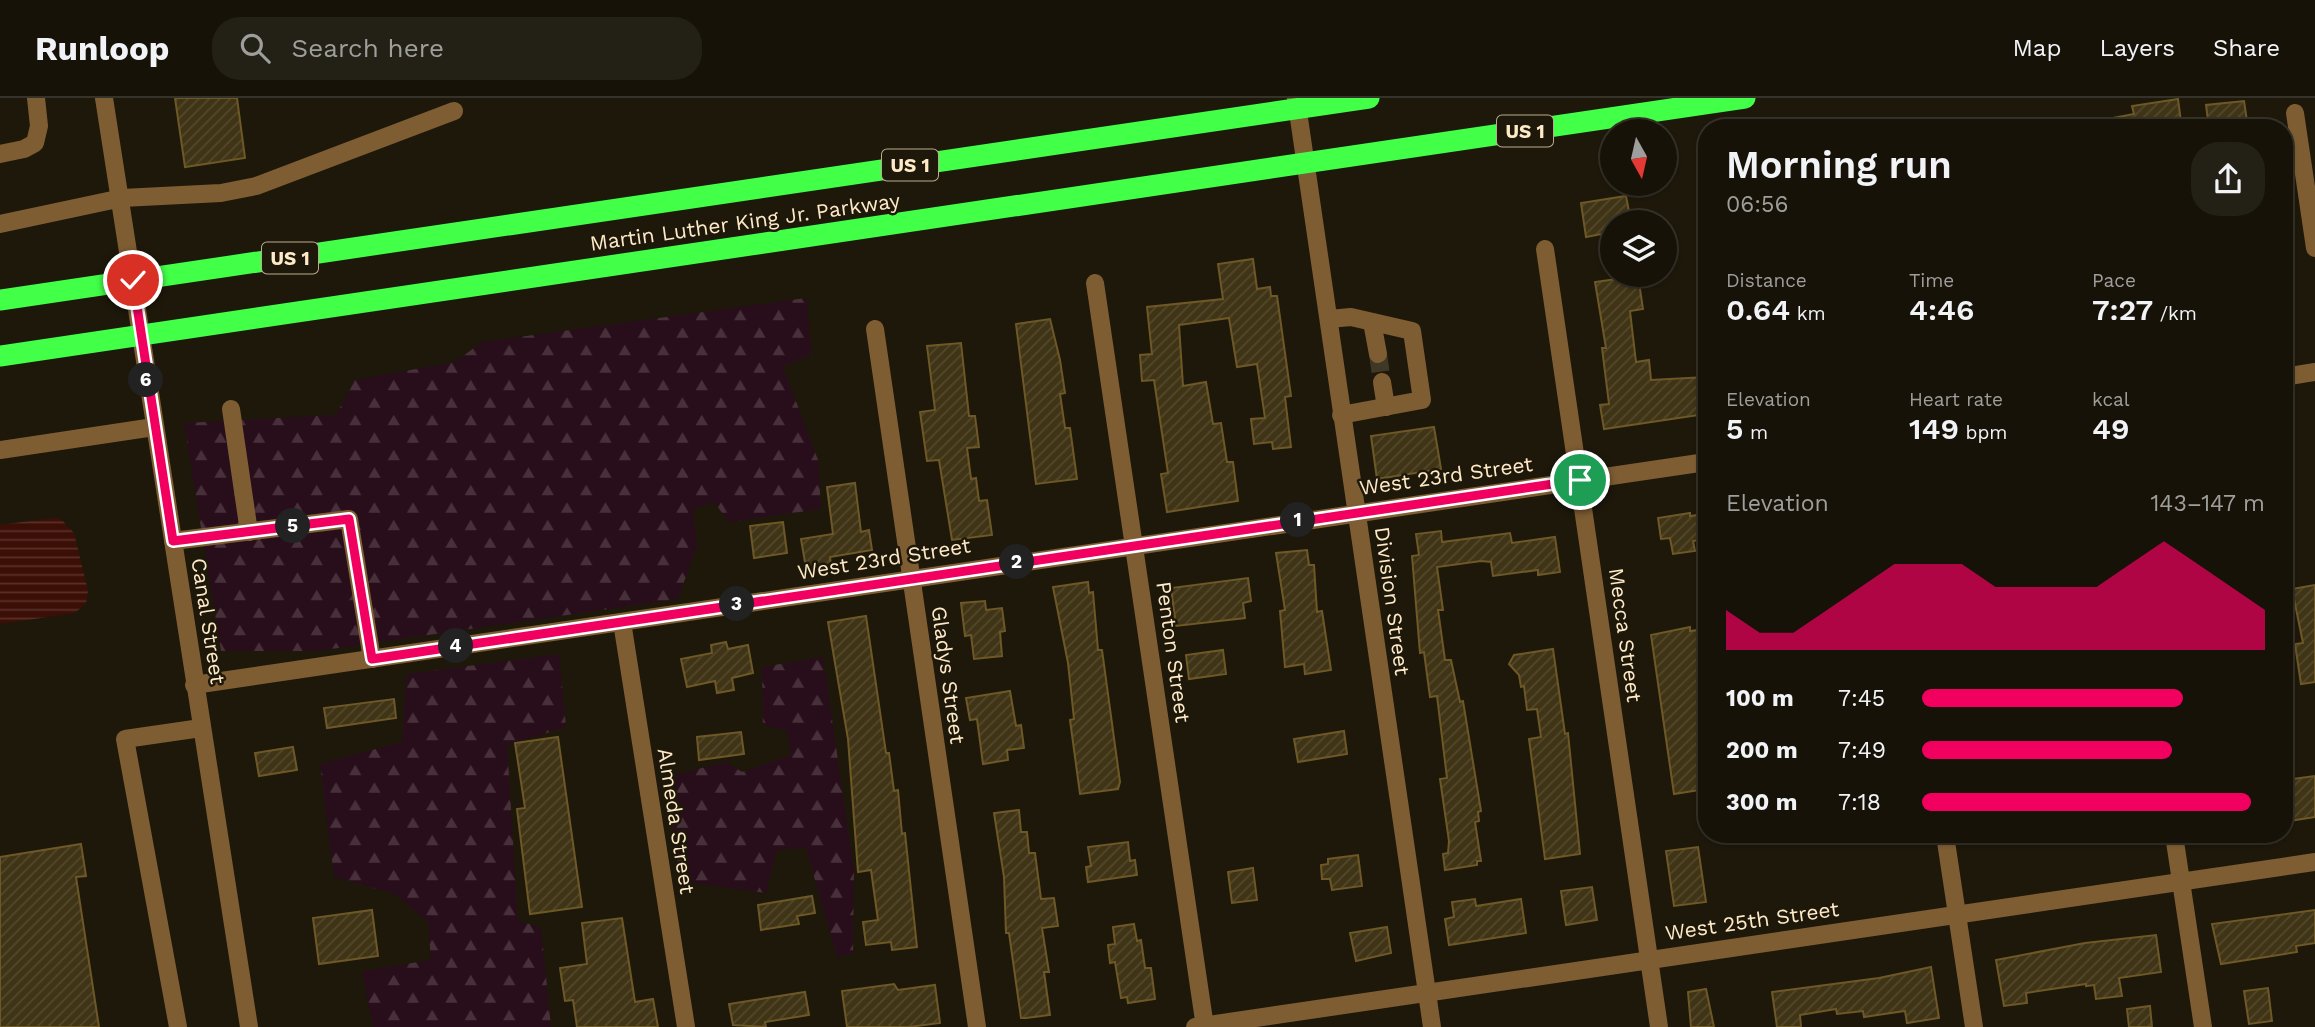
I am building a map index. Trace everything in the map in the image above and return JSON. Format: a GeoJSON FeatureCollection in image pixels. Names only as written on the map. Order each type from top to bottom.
{"type":"FeatureCollection","features":[{"type":"Feature","properties":{"kind":"highway","name":"Martin Luther King Jr. Parkway"},"geometry":{"type":"LineString","coordinates":[[0,300],[1297,103],[1369,98]]}},
{"type":"Feature","properties":{"kind":"highway","name":"Martin Luther King Jr. Parkway"},"geometry":{"type":"LineString","coordinates":[[0,356],[1745,98]]}},
{"type":"Feature","properties":{"kind":"street"},"geometry":{"type":"LineString","coordinates":[[0,154],[24,149],[35,143],[39,126],[36,98]]}},
{"type":"Feature","properties":{"kind":"street","name":"Canal Street"},"geometry":{"type":"LineString","coordinates":[[104,98],[122,198],[139,335],[249,1027]]}},
{"type":"Feature","properties":{"kind":"street","name":"Division Street"},"geometry":{"type":"LineString","coordinates":[[1297,103],[1432,1027]]}},
{"type":"Feature","properties":{"kind":"street"},"geometry":{"type":"LineString","coordinates":[[0,224],[122,198],[221,193],[256,186],[454,111]]}},
{"type":"Feature","properties":{"kind":"street"},"geometry":{"type":"LineString","coordinates":[[2295,113],[2315,248]]}},
{"type":"Feature","properties":{"kind":"street","name":"Mecca Street"},"geometry":{"type":"LineString","coordinates":[[1545,249],[1658,1027]]}},
{"type":"Feature","properties":{"kind":"street","name":"Penton Street"},"geometry":{"type":"LineString","coordinates":[[1095,283],[1202,1027]]}},
{"type":"Feature","properties":{"kind":"street"},"geometry":{"type":"LineString","coordinates":[[1329,318],[1351,317],[1412,331],[1422,401],[1341,415]]}},
{"type":"Feature","properties":{"kind":"street"},"geometry":{"type":"LineString","coordinates":[[1372,322],[1378,354]]}},
{"type":"Feature","properties":{"kind":"street","name":"Gladys Street"},"geometry":{"type":"LineString","coordinates":[[875,329],[977,1027]]}},
{"type":"Feature","properties":{"kind":"street"},"geometry":{"type":"LineString","coordinates":[[2293,376],[2315,372]]}},
{"type":"Feature","properties":{"kind":"street"},"geometry":{"type":"LineString","coordinates":[[1382,382],[1386,407]]}},
{"type":"Feature","properties":{"kind":"street"},"geometry":{"type":"LineString","coordinates":[[231,409],[249,532]]}},
{"type":"Feature","properties":{"kind":"street"},"geometry":{"type":"LineString","coordinates":[[0,450],[154,427]]}},
{"type":"Feature","properties":{"kind":"street","name":"West 23rd Street"},"geometry":{"type":"LineString","coordinates":[[194,685],[910,577],[1698,463]]}},
{"type":"Feature","properties":{"kind":"street"},"geometry":{"type":"LineString","coordinates":[[173,541],[349,519],[372,659]]}},
{"type":"Feature","properties":{"kind":"street","name":"Almeda Street"},"geometry":{"type":"LineString","coordinates":[[622,622],[686,1027]]}},
{"type":"Feature","properties":{"kind":"street"},"geometry":{"type":"LineString","coordinates":[[178,1027],[125,739],[201,728]]}},
{"type":"Feature","properties":{"kind":"street"},"geometry":{"type":"LineString","coordinates":[[1946,843],[1974,1027]]}},
{"type":"Feature","properties":{"kind":"street"},"geometry":{"type":"LineString","coordinates":[[2175,843],[2203,1027]]}},
{"type":"Feature","properties":{"kind":"street","name":"West 25th Street"},"geometry":{"type":"LineString","coordinates":[[1202,1027],[2315,862]]}},
{"type":"Feature","properties":{"kind":"green space"},"geometry":{"type":"Polygon","coordinates":[[[806,298],[812,354],[783,367],[818,460],[821,509],[729,522],[714,502],[693,509],[697,545],[678,599],[317,651],[221,651],[184,423],[336,415],[355,380],[455,362],[482,342],[806,298]]]}},
{"type":"Feature","properties":{"kind":"green space"},"geometry":{"type":"Polygon","coordinates":[[[559,654],[566,727],[507,745],[518,921],[541,927],[551,1027],[373,1027],[362,971],[431,960],[428,922],[395,894],[334,877],[320,764],[402,742],[407,674],[559,654]]]}},
{"type":"Feature","properties":{"kind":"green space"},"geometry":{"type":"Polygon","coordinates":[[[823,657],[854,871],[853,954],[837,957],[806,848],[777,850],[766,893],[679,881],[666,777],[726,762],[742,772],[791,755],[787,731],[763,725],[762,667],[823,657]]]}},
{"type":"Feature","properties":{"kind":"shaded area"},"geometry":{"type":"Polygon","coordinates":[[[60,518],[74,533],[88,591],[86,603],[75,613],[0,624],[0,525],[60,518]]]}},
{"type":"Feature","properties":{"kind":"building"},"geometry":{"type":"Polygon","coordinates":[[[175,98],[237,98],[245,158],[185,167],[175,98]]]}},
{"type":"Feature","properties":{"kind":"building"},"geometry":{"type":"Polygon","coordinates":[[[2178,99],[2181,119],[2107,119],[2134,114],[2132,106],[2178,99]]]}},
{"type":"Feature","properties":{"kind":"building"},"geometry":{"type":"Polygon","coordinates":[[[2244,101],[2247,119],[2208,119],[2206,105],[2244,101]]]}},
{"type":"Feature","properties":{"kind":"building"},"geometry":{"type":"Polygon","coordinates":[[[1626,196],[1629,210],[1600,210],[1600,234],[1586,237],[1581,203],[1626,196]]]}},
{"type":"Feature","properties":{"kind":"building"},"geometry":{"type":"Polygon","coordinates":[[[1253,259],[1257,289],[1270,287],[1271,296],[1277,296],[1291,396],[1285,397],[1291,447],[1273,449],[1272,442],[1254,444],[1251,419],[1265,418],[1257,364],[1237,367],[1229,318],[1179,325],[1183,386],[1206,382],[1213,424],[1221,423],[1227,462],[1233,462],[1238,501],[1167,512],[1161,474],[1168,473],[1154,380],[1142,381],[1140,355],[1152,354],[1147,307],[1223,299],[1218,264],[1253,259]]]}},
{"type":"Feature","properties":{"kind":"building"},"geometry":{"type":"Polygon","coordinates":[[[1600,281],[1600,287],[1640,287],[1643,309],[1630,311],[1636,362],[1649,360],[1651,380],[1698,377],[1698,415],[1604,429],[1600,405],[1609,404],[1602,348],[1606,348],[1595,282],[1600,281]]]}},
{"type":"Feature","properties":{"kind":"building"},"geometry":{"type":"Polygon","coordinates":[[[1050,319],[1065,393],[1060,394],[1065,428],[1070,428],[1077,479],[1036,484],[1016,324],[1050,319]]]}},
{"type":"Feature","properties":{"kind":"building"},"geometry":{"type":"Polygon","coordinates":[[[961,343],[969,416],[975,416],[979,447],[967,448],[971,479],[976,478],[979,501],[987,500],[992,535],[952,540],[939,460],[927,461],[920,412],[935,410],[927,346],[961,343]]]}},
{"type":"Feature","properties":{"kind":"building"},"geometry":{"type":"Polygon","coordinates":[[[1434,427],[1441,469],[1377,479],[1371,436],[1434,427]]]}},
{"type":"Feature","properties":{"kind":"building"},"geometry":{"type":"Polygon","coordinates":[[[855,483],[861,532],[869,530],[872,550],[830,557],[831,565],[806,568],[801,539],[833,534],[827,487],[855,483]]]}},
{"type":"Feature","properties":{"kind":"building"},"geometry":{"type":"Polygon","coordinates":[[[1690,513],[1690,516],[1698,515],[1698,540],[1693,541],[1695,551],[1673,554],[1670,538],[1661,539],[1658,518],[1690,513]]]}},
{"type":"Feature","properties":{"kind":"building"},"geometry":{"type":"Polygon","coordinates":[[[783,522],[787,553],[754,558],[750,526],[783,522]]]}},
{"type":"Feature","properties":{"kind":"building"},"geometry":{"type":"Polygon","coordinates":[[[1441,531],[1442,542],[1510,533],[1512,543],[1555,537],[1560,572],[1538,575],[1538,570],[1493,576],[1491,562],[1481,561],[1437,567],[1443,610],[1438,610],[1445,660],[1451,660],[1460,702],[1463,701],[1481,811],[1478,812],[1479,821],[1475,822],[1481,861],[1477,861],[1477,865],[1445,870],[1443,854],[1448,853],[1449,841],[1440,779],[1447,778],[1437,696],[1430,697],[1424,652],[1420,653],[1412,556],[1419,555],[1416,534],[1441,531]]]}},
{"type":"Feature","properties":{"kind":"building"},"geometry":{"type":"Polygon","coordinates":[[[1307,550],[1309,565],[1314,565],[1317,612],[1322,611],[1331,670],[1305,674],[1304,664],[1285,667],[1280,611],[1285,610],[1276,553],[1307,550]]]}},
{"type":"Feature","properties":{"kind":"building"},"geometry":{"type":"Polygon","coordinates":[[[1248,578],[1251,601],[1243,603],[1245,618],[1176,626],[1171,588],[1248,578]]]}},
{"type":"Feature","properties":{"kind":"building"},"geometry":{"type":"Polygon","coordinates":[[[1088,582],[1089,593],[1093,592],[1098,650],[1102,650],[1120,782],[1118,789],[1080,794],[1070,720],[1074,719],[1068,663],[1053,587],[1088,582]]]}},
{"type":"Feature","properties":{"kind":"building"},"geometry":{"type":"Polygon","coordinates":[[[2315,585],[2315,682],[2301,684],[2295,644],[2303,643],[2293,589],[2315,585]]]}},
{"type":"Feature","properties":{"kind":"building"},"geometry":{"type":"Polygon","coordinates":[[[985,601],[986,610],[1002,608],[1005,631],[1000,632],[1002,656],[974,659],[971,635],[965,636],[961,603],[985,601]]]}},
{"type":"Feature","properties":{"kind":"building"},"geometry":{"type":"Polygon","coordinates":[[[866,616],[886,753],[889,753],[894,791],[898,790],[902,834],[905,833],[917,947],[892,950],[891,942],[866,945],[863,922],[878,920],[871,870],[858,872],[848,739],[828,622],[866,616]]]}},
{"type":"Feature","properties":{"kind":"building"},"geometry":{"type":"Polygon","coordinates":[[[1690,627],[1690,631],[1698,630],[1698,790],[1674,794],[1651,635],[1690,627]]]}},
{"type":"Feature","properties":{"kind":"building"},"geometry":{"type":"Polygon","coordinates":[[[726,642],[728,649],[748,645],[753,673],[732,678],[734,690],[717,693],[715,681],[687,687],[681,659],[712,653],[711,645],[726,642]]]}},
{"type":"Feature","properties":{"kind":"building"},"geometry":{"type":"Polygon","coordinates":[[[1553,649],[1565,734],[1568,733],[1580,854],[1545,859],[1529,739],[1541,737],[1537,709],[1527,710],[1524,686],[1521,687],[1519,675],[1509,664],[1514,655],[1553,649]]]}},
{"type":"Feature","properties":{"kind":"building"},"geometry":{"type":"Polygon","coordinates":[[[1223,650],[1226,674],[1189,679],[1186,655],[1223,650]]]}},
{"type":"Feature","properties":{"kind":"building"},"geometry":{"type":"Polygon","coordinates":[[[1010,691],[1016,726],[1021,725],[1024,748],[1007,750],[1008,760],[983,764],[977,719],[970,720],[966,698],[1010,691]]]}},
{"type":"Feature","properties":{"kind":"building"},"geometry":{"type":"Polygon","coordinates":[[[394,699],[396,718],[327,728],[324,708],[394,699]]]}},
{"type":"Feature","properties":{"kind":"building"},"geometry":{"type":"Polygon","coordinates":[[[1344,731],[1347,754],[1298,762],[1294,739],[1344,731]]]}},
{"type":"Feature","properties":{"kind":"building"},"geometry":{"type":"Polygon","coordinates":[[[741,732],[744,754],[699,760],[697,737],[741,732]]]}},
{"type":"Feature","properties":{"kind":"building"},"geometry":{"type":"Polygon","coordinates":[[[558,737],[582,907],[530,914],[517,809],[525,808],[515,743],[558,737]]]}},
{"type":"Feature","properties":{"kind":"building"},"geometry":{"type":"Polygon","coordinates":[[[293,747],[297,770],[259,776],[255,753],[293,747]]]}},
{"type":"Feature","properties":{"kind":"building"},"geometry":{"type":"Polygon","coordinates":[[[2315,776],[2315,817],[2293,820],[2293,779],[2315,776]]]}},
{"type":"Feature","properties":{"kind":"building"},"geometry":{"type":"Polygon","coordinates":[[[1019,810],[1021,832],[1027,832],[1029,853],[1035,853],[1041,899],[1054,898],[1058,926],[1042,928],[1049,972],[1044,972],[1050,1015],[1026,1018],[1021,1018],[1009,933],[1006,933],[1004,877],[994,813],[1019,810]]]}},
{"type":"Feature","properties":{"kind":"building"},"geometry":{"type":"Polygon","coordinates":[[[1128,842],[1130,861],[1135,860],[1137,875],[1088,882],[1086,867],[1091,866],[1088,847],[1128,842]]]}},
{"type":"Feature","properties":{"kind":"building"},"geometry":{"type":"Polygon","coordinates":[[[81,844],[86,876],[76,877],[99,1027],[0,1027],[0,857],[81,844]]]}},
{"type":"Feature","properties":{"kind":"building"},"geometry":{"type":"Polygon","coordinates":[[[1698,847],[1706,902],[1674,906],[1666,851],[1698,847]]]}},
{"type":"Feature","properties":{"kind":"building"},"geometry":{"type":"Polygon","coordinates":[[[1358,855],[1362,886],[1332,890],[1330,879],[1322,879],[1321,865],[1328,864],[1328,859],[1358,855]]]}},
{"type":"Feature","properties":{"kind":"building"},"geometry":{"type":"Polygon","coordinates":[[[1253,868],[1257,900],[1232,903],[1228,872],[1253,868]]]}},
{"type":"Feature","properties":{"kind":"building"},"geometry":{"type":"Polygon","coordinates":[[[1592,887],[1597,920],[1566,925],[1561,891],[1592,887]]]}},
{"type":"Feature","properties":{"kind":"building"},"geometry":{"type":"Polygon","coordinates":[[[812,896],[815,913],[797,916],[799,924],[761,930],[758,905],[812,896]]]}},
{"type":"Feature","properties":{"kind":"building"},"geometry":{"type":"Polygon","coordinates":[[[1475,899],[1476,906],[1521,899],[1526,933],[1449,945],[1445,919],[1454,917],[1452,902],[1475,899]]]}},
{"type":"Feature","properties":{"kind":"building"},"geometry":{"type":"Polygon","coordinates":[[[372,910],[378,956],[319,964],[313,918],[372,910]]]}},
{"type":"Feature","properties":{"kind":"building"},"geometry":{"type":"Polygon","coordinates":[[[2315,910],[2315,943],[2296,946],[2297,952],[2221,964],[2212,924],[2315,910]]]}},
{"type":"Feature","properties":{"kind":"building"},"geometry":{"type":"Polygon","coordinates":[[[622,918],[635,1002],[653,999],[658,1027],[577,1027],[573,1000],[565,1001],[560,968],[587,964],[582,923],[622,918]]]}},
{"type":"Feature","properties":{"kind":"building"},"geometry":{"type":"Polygon","coordinates":[[[1134,924],[1137,941],[1141,940],[1145,968],[1151,968],[1155,999],[1128,1003],[1127,997],[1121,998],[1115,962],[1110,963],[1108,945],[1115,944],[1113,927],[1134,924]]]}},
{"type":"Feature","properties":{"kind":"building"},"geometry":{"type":"Polygon","coordinates":[[[1387,927],[1391,953],[1356,961],[1350,933],[1387,927]]]}},
{"type":"Feature","properties":{"kind":"building"},"geometry":{"type":"Polygon","coordinates":[[[2156,935],[2161,972],[2119,978],[2122,996],[2096,999],[2094,985],[2086,984],[2026,993],[2027,1003],[2004,1006],[1996,960],[2085,943],[2156,935]]]}},
{"type":"Feature","properties":{"kind":"building"},"geometry":{"type":"Polygon","coordinates":[[[1931,967],[1939,1018],[1907,1023],[1905,1011],[1864,1017],[1863,1011],[1837,1014],[1836,1009],[1800,1015],[1801,1027],[1777,1027],[1772,992],[1879,978],[1931,967]]]}},
{"type":"Feature","properties":{"kind":"building"},"geometry":{"type":"Polygon","coordinates":[[[894,984],[898,990],[935,985],[940,1023],[909,1027],[847,1027],[842,991],[894,984]]]}},
{"type":"Feature","properties":{"kind":"building"},"geometry":{"type":"Polygon","coordinates":[[[2268,988],[2272,1021],[2249,1024],[2244,991],[2268,988]]]}},
{"type":"Feature","properties":{"kind":"building"},"geometry":{"type":"Polygon","coordinates":[[[1706,989],[1714,1027],[1691,1027],[1688,992],[1706,989]]]}},
{"type":"Feature","properties":{"kind":"building"},"geometry":{"type":"Polygon","coordinates":[[[805,992],[809,1015],[765,1022],[766,1027],[733,1025],[729,1004],[805,992]]]}},
{"type":"Feature","properties":{"kind":"building"},"geometry":{"type":"Polygon","coordinates":[[[2150,1006],[2152,1027],[2129,1027],[2127,1009],[2150,1006]]]}},
{"type":"Feature","properties":{"kind":"tunnel"},"geometry":{"type":"LineString","coordinates":[[1378,354],[1382,382]]}},
{"type":"Feature","properties":{"kind":"route"},"geometry":{"type":"LineString","coordinates":[[133,280],[139,335],[173,541],[349,519],[372,659],[910,577],[1580,480]]}}]}
